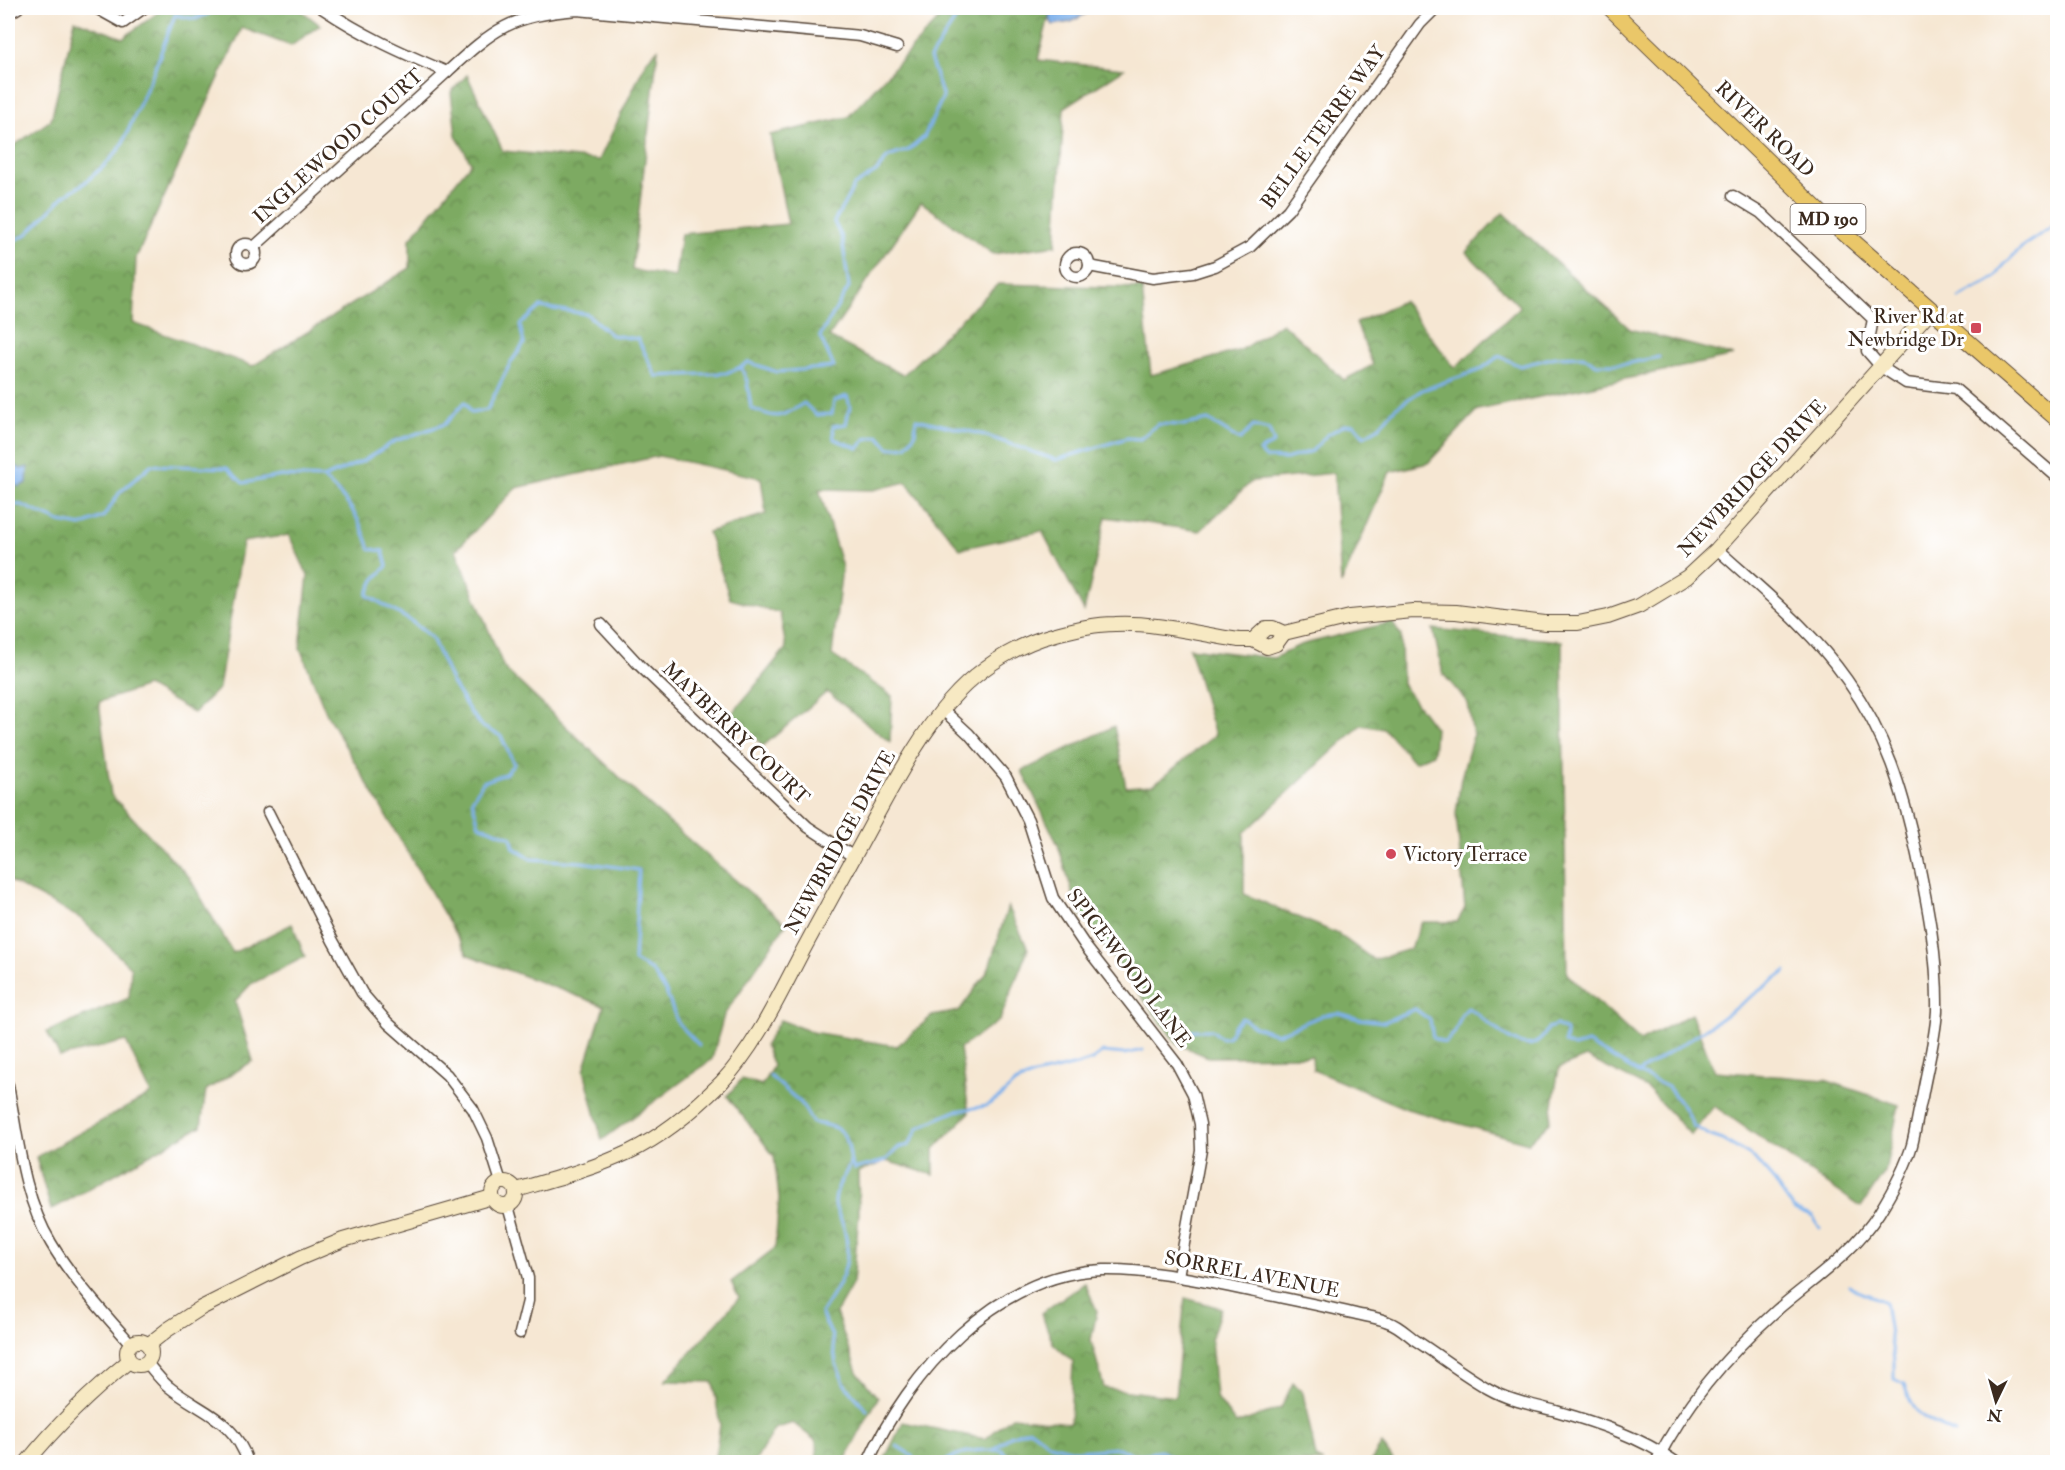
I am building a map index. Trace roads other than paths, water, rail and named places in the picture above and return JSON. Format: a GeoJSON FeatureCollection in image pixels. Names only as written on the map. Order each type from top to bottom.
{"type":"FeatureCollection","features":[{"type":"Feature","properties":{"kind":"main road","name":"RIVER ROAD"},"geometry":{"type":"LineString","coordinates":[[1610,8],[1823,215],[2058,420]]}},
{"type":"Feature","properties":{"kind":"street"},"geometry":{"type":"LineString","coordinates":[[8,14],[18,8]]}},
{"type":"Feature","properties":{"kind":"street"},"geometry":{"type":"LineString","coordinates":[[96,8],[123,23],[144,8]]}},
{"type":"Feature","properties":{"kind":"street"},"geometry":{"type":"LineString","coordinates":[[321,8],[381,44],[447,72]]}},
{"type":"Feature","properties":{"kind":"street","name":"BELLE TERRE WAY"},"geometry":{"type":"LineString","coordinates":[[1089,266],[1153,278],[1193,273],[1215,266],[1250,248],[1288,210],[1420,24],[1436,8]]}},
{"type":"Feature","properties":{"kind":"street","name":"INGLEWOOD COURT"},"geometry":{"type":"LineString","coordinates":[[254,247],[481,41],[499,28],[521,19],[543,13],[577,10],[860,36],[897,47]]}},
{"type":"Feature","properties":{"kind":"street"},"geometry":{"type":"LineString","coordinates":[[1733,196],[1761,213],[1873,319],[1867,351],[1881,367],[1906,383],[1955,389],[2058,478]]}},
{"type":"Feature","properties":{"kind":"street","name":"NEWBRIDGE DRIVE"},"geometry":{"type":"LineString","coordinates":[[516,1190],[595,1166],[632,1151],[677,1122],[721,1083],[760,1031],[910,755],[942,709],[969,680],[1001,656],[1042,638],[1085,626],[1147,625],[1239,640],[1253,640],[1270,647],[1276,644],[1284,633],[1350,617],[1413,611],[1456,612],[1545,623],[1578,623],[1608,617],[1639,606],[1687,577],[1717,549],[1931,310]]}},
{"type":"Feature","properties":{"kind":"street"},"geometry":{"type":"LineString","coordinates":[[1658,1457],[1688,1409],[1739,1345],[1836,1263],[1857,1243],[1879,1214],[1901,1173],[1912,1145],[1935,1034],[1936,962],[1928,904],[1907,808],[1894,765],[1875,724],[1848,680],[1820,645],[1717,549]]}},
{"type":"Feature","properties":{"kind":"street","name":"MAYBERRY COURT"},"geometry":{"type":"LineString","coordinates":[[602,624],[639,665],[808,827],[854,857]]}},
{"type":"Feature","properties":{"kind":"street","name":"SPICEWOOD LANE"},"geometry":{"type":"LineString","coordinates":[[942,709],[969,734],[1006,777],[1028,820],[1053,898],[1086,946],[1177,1064],[1193,1094],[1200,1124],[1201,1150],[1178,1276]]}},
{"type":"Feature","properties":{"kind":"street"},"geometry":{"type":"LineString","coordinates":[[268,812],[362,993],[388,1023],[447,1075],[473,1109],[487,1138],[501,1182]]}},
{"type":"Feature","properties":{"kind":"street"},"geometry":{"type":"LineString","coordinates":[[8,1085],[24,1171],[41,1225],[67,1268],[131,1344]]}},
{"type":"Feature","properties":{"kind":"street"},"geometry":{"type":"LineString","coordinates":[[501,1182],[509,1183],[516,1190],[515,1200],[508,1206],[498,1205],[492,1197],[495,1187],[501,1182]]}},
{"type":"Feature","properties":{"kind":"street"},"geometry":{"type":"LineString","coordinates":[[148,1345],[201,1308],[300,1257],[344,1240],[492,1197]]}},
{"type":"Feature","properties":{"kind":"street"},"geometry":{"type":"LineString","coordinates":[[508,1206],[528,1278],[528,1301],[520,1333]]}},
{"type":"Feature","properties":{"kind":"street","name":"SORREL AVENUE"},"geometry":{"type":"LineString","coordinates":[[868,1462],[881,1434],[906,1393],[944,1350],[988,1311],[1029,1288],[1063,1276],[1101,1270],[1178,1276],[1325,1306],[1389,1322],[1489,1389],[1510,1398],[1604,1426],[1658,1457],[1676,1462]]}},
{"type":"Feature","properties":{"kind":"street"},"geometry":{"type":"LineString","coordinates":[[141,1341],[148,1345],[151,1356],[147,1363],[139,1366],[129,1361],[126,1354],[131,1344],[141,1341]]}},
{"type":"Feature","properties":{"kind":"street"},"geometry":{"type":"LineString","coordinates":[[27,1462],[103,1382],[129,1361]]}},
{"type":"Feature","properties":{"kind":"street"},"geometry":{"type":"LineString","coordinates":[[147,1363],[168,1387],[215,1416],[236,1437],[248,1462]]}},
{"type":"Feature","properties":{"kind":"water"},"geometry":{"type":"Polygon","coordinates":[[[1051,8],[1096,8],[1071,22],[1053,25],[1049,18],[1051,8]]]}},
{"type":"Feature","properties":{"kind":"water"},"geometry":{"type":"Polygon","coordinates":[[[8,461],[21,469],[28,467],[27,483],[18,487],[8,479],[8,461]]]}},
{"type":"Feature","properties":{"kind":"waterway"},"geometry":{"type":"LineString","coordinates":[[8,243],[26,235],[65,195],[83,184],[121,147],[152,76],[175,15],[195,19],[222,8]]}},
{"type":"Feature","properties":{"kind":"waterway"},"geometry":{"type":"LineString","coordinates":[[741,367],[748,362],[777,372],[834,367],[820,336],[849,287],[842,238],[834,222],[854,186],[876,172],[888,157],[909,150],[924,137],[943,97],[930,58],[963,8]]}},
{"type":"Feature","properties":{"kind":"waterway"},"geometry":{"type":"LineString","coordinates":[[1959,298],[1995,278],[2023,246],[2058,223]]}},
{"type":"Feature","properties":{"kind":"waterway"},"geometry":{"type":"LineString","coordinates":[[8,504],[22,505],[60,522],[81,526],[104,516],[120,492],[151,465],[227,468],[243,483],[281,476],[323,478],[363,461],[395,441],[445,424],[465,402],[471,413],[487,410],[511,362],[524,344],[520,325],[540,307],[587,314],[611,335],[638,339],[656,376],[726,373],[741,367],[747,381],[751,408],[773,416],[789,412],[804,403],[816,415],[832,414],[834,401],[847,396],[850,406],[846,424],[833,426],[834,439],[858,448],[866,439],[879,436],[889,448],[906,446],[915,434],[916,419],[981,434],[1056,460],[1127,438],[1140,439],[1158,424],[1184,425],[1208,420],[1240,440],[1253,426],[1269,430],[1274,443],[1259,451],[1266,458],[1286,459],[1312,451],[1327,435],[1344,425],[1354,424],[1364,436],[1378,428],[1395,408],[1422,390],[1480,370],[1499,356],[1520,366],[1555,357],[1583,356],[1595,364],[1625,364],[1659,357]]}},
{"type":"Feature","properties":{"kind":"waterway"},"geometry":{"type":"LineString","coordinates":[[323,478],[352,509],[370,549],[383,551],[387,566],[374,580],[367,595],[411,621],[432,638],[452,683],[471,713],[483,727],[501,736],[514,764],[505,774],[483,782],[472,800],[479,825],[511,837],[514,848],[531,859],[581,862],[639,870],[634,961],[652,971],[666,992],[678,1023],[699,1045]]}},
{"type":"Feature","properties":{"kind":"waterway"},"geometry":{"type":"LineString","coordinates":[[1638,1073],[1719,1020],[1786,971]]}},
{"type":"Feature","properties":{"kind":"waterway"},"geometry":{"type":"LineString","coordinates":[[1184,1034],[1196,1030],[1212,1030],[1221,1038],[1228,1037],[1234,1025],[1242,1018],[1254,1026],[1277,1034],[1323,1015],[1339,1013],[1359,1019],[1384,1022],[1415,1009],[1430,1020],[1433,1038],[1445,1043],[1455,1032],[1462,1014],[1468,1008],[1509,1038],[1530,1045],[1540,1040],[1548,1028],[1557,1025],[1566,1031],[1565,1043],[1574,1047],[1588,1043],[1638,1073],[1668,1087],[1685,1109],[1693,1126],[1754,1158],[1794,1209],[1813,1217],[1820,1228]]}},
{"type":"Feature","properties":{"kind":"waterway"},"geometry":{"type":"LineString","coordinates":[[851,1162],[854,1169],[885,1161],[898,1148],[909,1145],[918,1128],[956,1111],[986,1106],[1015,1083],[1034,1075],[1077,1065],[1092,1060],[1103,1052],[1124,1054],[1143,1050]]}},
{"type":"Feature","properties":{"kind":"waterway"},"geometry":{"type":"LineString","coordinates":[[770,1076],[801,1103],[813,1123],[837,1129],[842,1132],[847,1142],[850,1164],[839,1186],[835,1202],[847,1241],[846,1263],[839,1283],[821,1313],[832,1336],[836,1364],[845,1385],[867,1410]]}},
{"type":"Feature","properties":{"kind":"waterway"},"geometry":{"type":"LineString","coordinates":[[1849,1285],[1885,1302],[1894,1360],[1894,1379],[1904,1384],[1912,1404],[1922,1416],[1955,1433]]}},
{"type":"Feature","properties":{"kind":"waterway"},"geometry":{"type":"LineString","coordinates":[[994,1450],[1010,1436],[1030,1429],[1050,1444],[1078,1451],[1119,1448],[1134,1456],[1161,1451],[1181,1462]]}},
{"type":"Feature","properties":{"kind":"waterway"},"geometry":{"type":"LineString","coordinates":[[897,1446],[911,1455],[916,1462]]}},
{"type":"Feature","properties":{"kind":"waterway"},"geometry":{"type":"LineString","coordinates":[[945,1462],[965,1452],[979,1450],[1002,1450],[1013,1462]]}},
{"type":"Feature","properties":{"kind":"place","name":"River Rd at Newbridge Dr"},"geometry":{"type":"Point","coordinates":[1976,328]}},
{"type":"Feature","properties":{"kind":"place","name":"Victory Terrace"},"geometry":{"type":"Point","coordinates":[1391,854]}}]}
